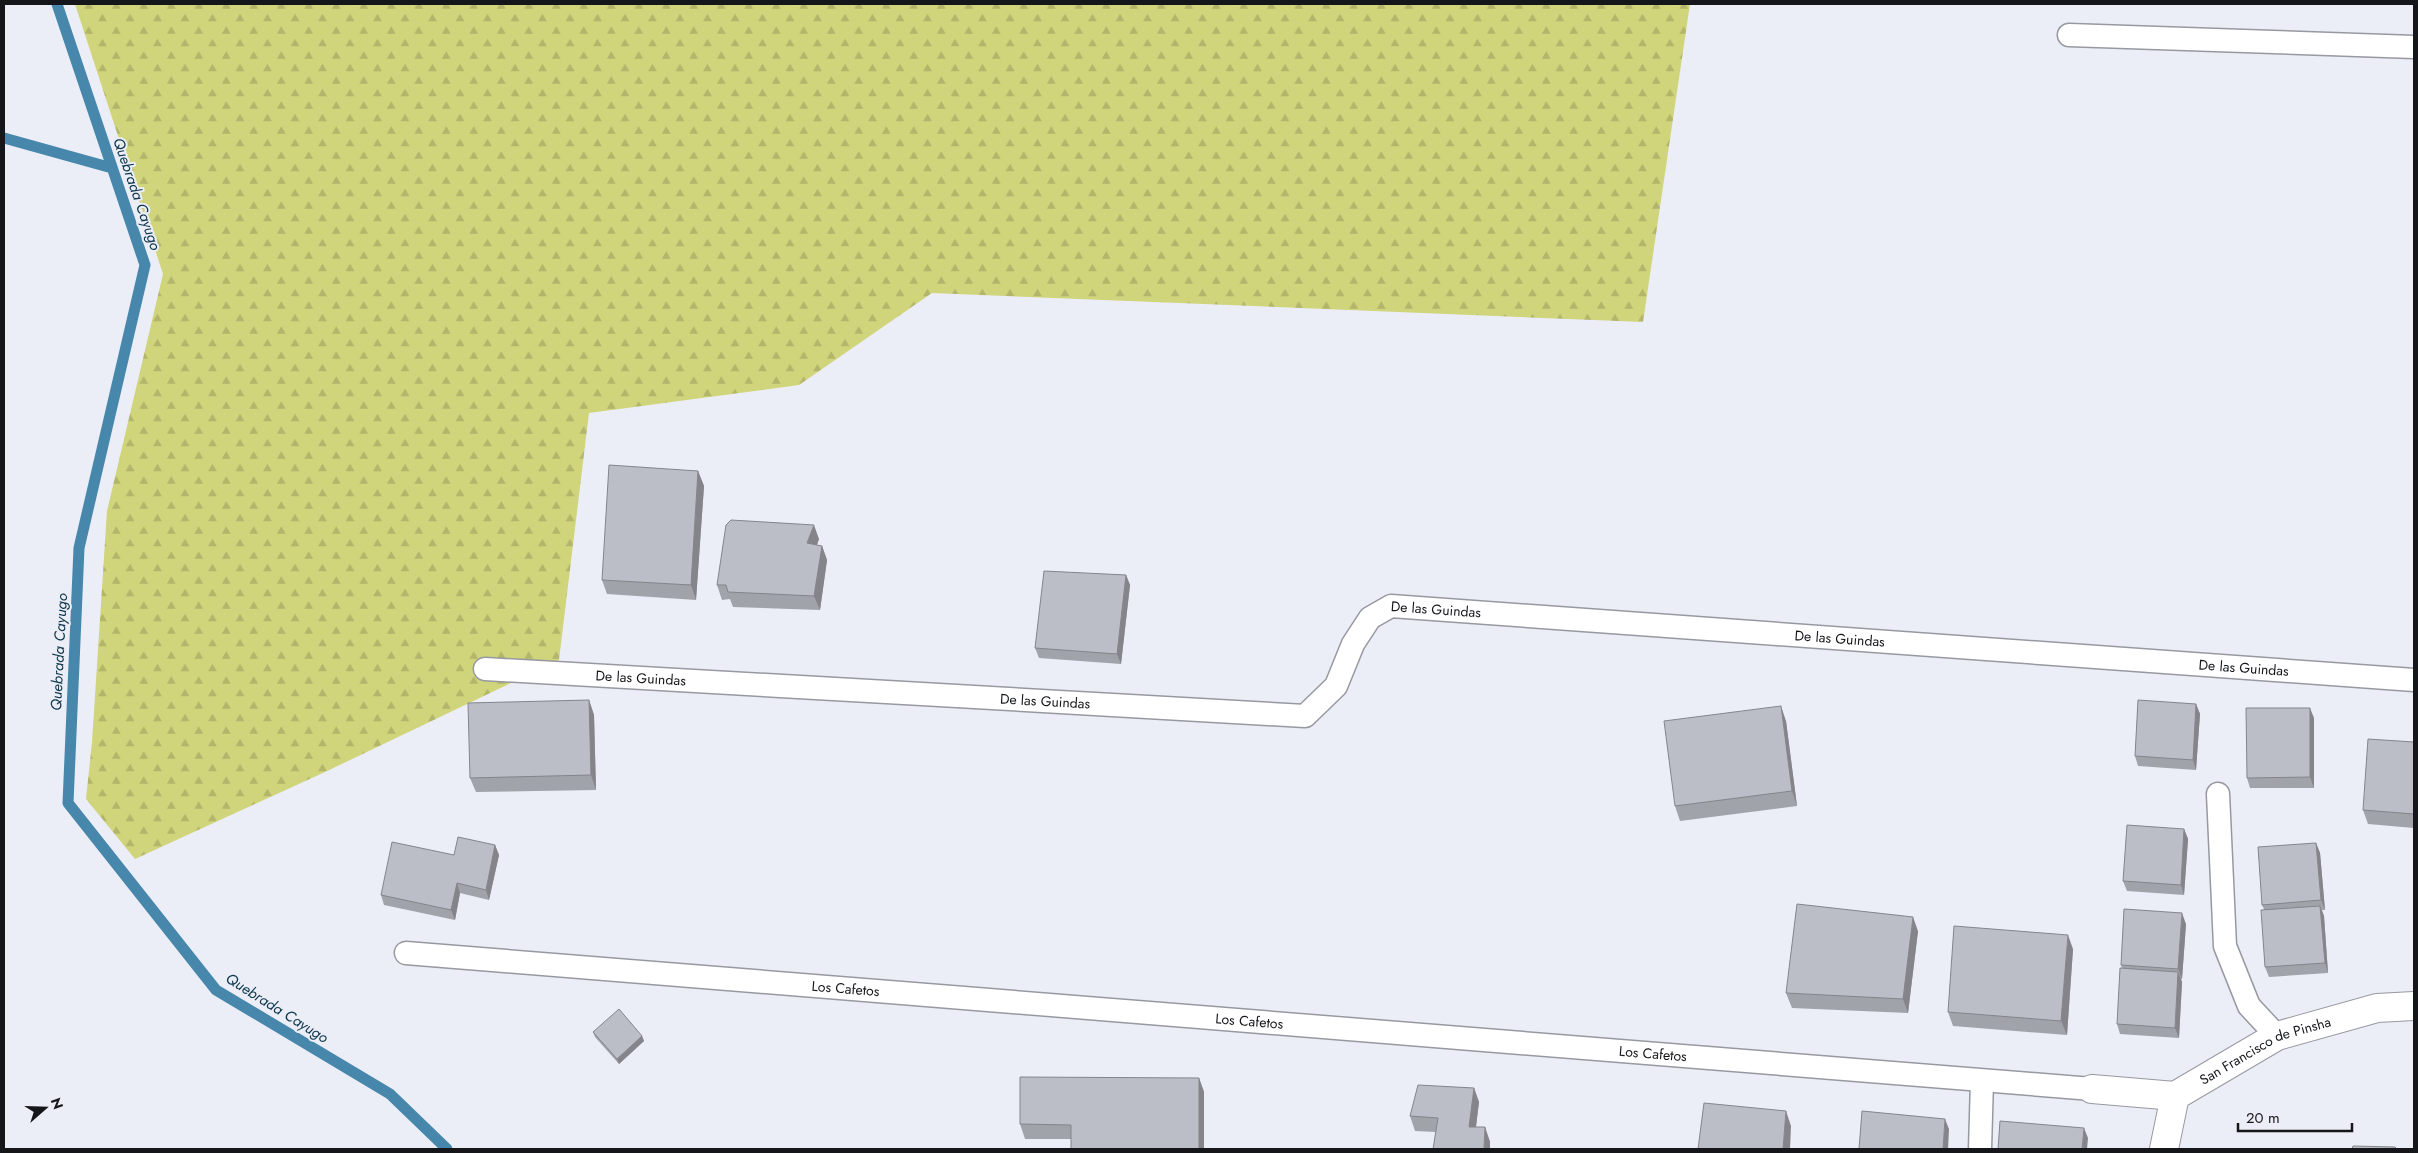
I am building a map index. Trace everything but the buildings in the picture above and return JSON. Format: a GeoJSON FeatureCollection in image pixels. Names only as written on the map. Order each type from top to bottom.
{"type":"FeatureCollection","features":[{"type":"Feature","properties":{"kind":"street","name":"San Francisco de Pinsha"},"geometry":{"type":"LineString","coordinates":[[2176,1096],[2277,1036],[2377,1008],[2414,1006]]}},
{"type":"Feature","properties":{"kind":"street"},"geometry":{"type":"LineString","coordinates":[[2092,1089],[2176,1096],[2164,1149]]}},
{"type":"Feature","properties":{"kind":"lane"},"geometry":{"type":"LineString","coordinates":[[2069,35],[2414,47]]}},
{"type":"Feature","properties":{"kind":"lane","name":"De las Guindas"},"geometry":{"type":"LineString","coordinates":[[485,669],[1305,716],[1336,686],[1353,644],[1370,618],[1391,606],[2414,680]]}},
{"type":"Feature","properties":{"kind":"lane"},"geometry":{"type":"LineString","coordinates":[[2218,794],[2225,946],[2249,1006],[2277,1036]]}},
{"type":"Feature","properties":{"kind":"lane","name":"Los Cafetos"},"geometry":{"type":"LineString","coordinates":[[406,952],[2092,1089]]}},
{"type":"Feature","properties":{"kind":"lane"},"geometry":{"type":"LineString","coordinates":[[1980,1149],[1982,1080]]}},
{"type":"Feature","properties":{"kind":"green space"},"geometry":{"type":"Polygon","coordinates":[[[75,4],[1690,4],[1643,322],[932,293],[799,385],[589,413],[559,660],[325,772],[135,859],[86,799],[92,742],[107,511],[163,274],[75,4]]]}},
{"type":"Feature","properties":{"kind":"waterway","name":"Quebrada Cayugo"},"geometry":{"type":"LineString","coordinates":[[57,4],[145,265],[79,548],[68,803],[216,990],[390,1094],[447,1149]]}},
{"type":"Feature","properties":{"kind":"waterway"},"geometry":{"type":"LineString","coordinates":[[4,138],[112,168]]}}]}
